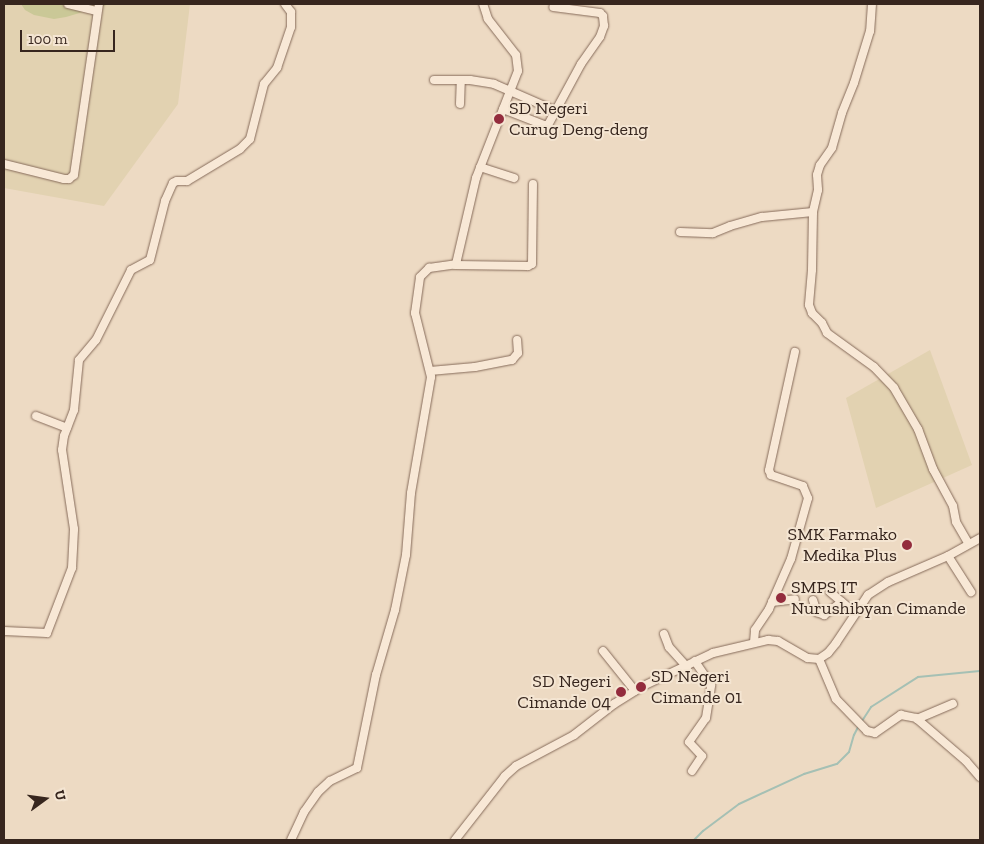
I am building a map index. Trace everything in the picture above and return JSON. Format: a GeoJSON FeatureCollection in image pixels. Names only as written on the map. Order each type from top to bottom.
{"type":"FeatureCollection","features":[{"type":"Feature","properties":{"kind":"street"},"geometry":{"type":"LineString","coordinates":[[4,164],[64,179],[72,177],[98,8],[68,4]]}},
{"type":"Feature","properties":{"kind":"street"},"geometry":{"type":"LineString","coordinates":[[4,631],[47,633],[70,575],[75,537],[62,450],[67,428],[74,410],[79,360],[96,340],[131,270],[150,260],[165,201],[173,183],[176,181],[187,181],[240,149],[250,139],[264,84],[277,68],[292,27],[291,12],[285,4]]}},
{"type":"Feature","properties":{"kind":"street"},"geometry":{"type":"LineString","coordinates":[[455,265],[480,167],[518,71],[517,59],[488,19],[483,4]]}},
{"type":"Feature","properties":{"kind":"street"},"geometry":{"type":"LineString","coordinates":[[872,4],[870,31],[854,84],[842,114],[832,148],[819,170],[813,212],[812,286],[808,300],[810,308],[828,334],[874,367],[894,388],[921,434],[933,469],[953,506],[956,522],[968,543]]}},
{"type":"Feature","properties":{"kind":"street"},"geometry":{"type":"LineString","coordinates":[[503,109],[544,126],[548,125],[570,83],[600,37],[604,26],[603,16],[600,13],[553,8]]}},
{"type":"Feature","properties":{"kind":"street"},"geometry":{"type":"LineString","coordinates":[[434,80],[461,80],[494,84],[556,110]]}},
{"type":"Feature","properties":{"kind":"street"},"geometry":{"type":"LineString","coordinates":[[460,104],[461,80]]}},
{"type":"Feature","properties":{"kind":"street"},"geometry":{"type":"LineString","coordinates":[[480,167],[514,178]]}},
{"type":"Feature","properties":{"kind":"street"},"geometry":{"type":"LineString","coordinates":[[292,840],[304,812],[318,792],[330,781],[354,771],[358,766],[376,675],[391,625],[406,556],[411,493],[429,388],[430,370],[415,313],[420,277],[429,268],[455,265],[528,266],[532,264],[533,184]]}},
{"type":"Feature","properties":{"kind":"street"},"geometry":{"type":"LineString","coordinates":[[680,232],[713,233],[762,217],[813,212]]}},
{"type":"Feature","properties":{"kind":"street"},"geometry":{"type":"LineString","coordinates":[[430,370],[475,368],[512,360],[518,353],[517,340]]}},
{"type":"Feature","properties":{"kind":"street"},"geometry":{"type":"LineString","coordinates":[[754,642],[755,630],[772,602],[791,559],[808,498],[803,486],[771,475],[769,470],[795,352]]}},
{"type":"Feature","properties":{"kind":"street"},"geometry":{"type":"LineString","coordinates":[[36,416],[67,428]]}},
{"type":"Feature","properties":{"kind":"street"},"geometry":{"type":"LineString","coordinates":[[819,659],[836,643],[854,612],[868,595],[888,582],[948,556],[968,543],[980,538]]}},
{"type":"Feature","properties":{"kind":"street"},"geometry":{"type":"LineString","coordinates":[[948,556],[971,592]]}},
{"type":"Feature","properties":{"kind":"street"},"geometry":{"type":"LineString","coordinates":[[830,592],[854,612]]}},
{"type":"Feature","properties":{"kind":"street"},"geometry":{"type":"LineString","coordinates":[[772,602],[795,598]]}},
{"type":"Feature","properties":{"kind":"street"},"geometry":{"type":"LineString","coordinates":[[813,600],[817,612],[824,615],[842,602]]}},
{"type":"Feature","properties":{"kind":"street"},"geometry":{"type":"LineString","coordinates":[[664,634],[669,647],[687,667]]}},
{"type":"Feature","properties":{"kind":"street"},"geometry":{"type":"LineString","coordinates":[[455,840],[505,776],[516,766],[574,735],[635,690],[687,667],[695,661],[725,649],[754,642],[774,640],[798,654],[819,659]]}},
{"type":"Feature","properties":{"kind":"street"},"geometry":{"type":"LineString","coordinates":[[603,650],[635,690]]}},
{"type":"Feature","properties":{"kind":"street"},"geometry":{"type":"LineString","coordinates":[[819,659],[836,699],[867,731],[875,733],[901,715],[918,719],[955,751],[980,777]]}},
{"type":"Feature","properties":{"kind":"street"},"geometry":{"type":"LineString","coordinates":[[692,771],[702,756],[689,742],[706,718],[711,685],[695,661]]}},
{"type":"Feature","properties":{"kind":"street"},"geometry":{"type":"LineString","coordinates":[[918,719],[952,704]]}},
{"type":"Feature","properties":{"kind":"shaded area"},"geometry":{"type":"Polygon","coordinates":[[[4,4],[190,4],[178,104],[104,206],[4,188],[4,4]]]}},
{"type":"Feature","properties":{"kind":"shaded area"},"geometry":{"type":"Polygon","coordinates":[[[21,4],[110,4],[54,19],[34,15],[25,10],[21,4]]]}},
{"type":"Feature","properties":{"kind":"shaded area"},"geometry":{"type":"Polygon","coordinates":[[[930,350],[972,465],[876,508],[846,398],[930,350]]]}},
{"type":"Feature","properties":{"kind":"waterway"},"geometry":{"type":"LineString","coordinates":[[862,721],[871,707],[918,677],[980,671]]}},
{"type":"Feature","properties":{"kind":"waterway"},"geometry":{"type":"LineString","coordinates":[[694,840],[739,804],[804,774],[837,764],[849,752],[859,725]]}},
{"type":"Feature","properties":{"kind":"place","name":"SD Negeri Curug Deng-deng"},"geometry":{"type":"Point","coordinates":[499,119]}},
{"type":"Feature","properties":{"kind":"place","name":"SMK Farmako Medika Plus"},"geometry":{"type":"Point","coordinates":[907,545]}},
{"type":"Feature","properties":{"kind":"place","name":"SMPS IT Nurushibyan Cimande"},"geometry":{"type":"Point","coordinates":[781,598]}},
{"type":"Feature","properties":{"kind":"place","name":"SD Negeri Cimande 01"},"geometry":{"type":"Point","coordinates":[641,687]}},
{"type":"Feature","properties":{"kind":"place","name":"SD Negeri Cimande 04"},"geometry":{"type":"Point","coordinates":[621,692]}}]}
